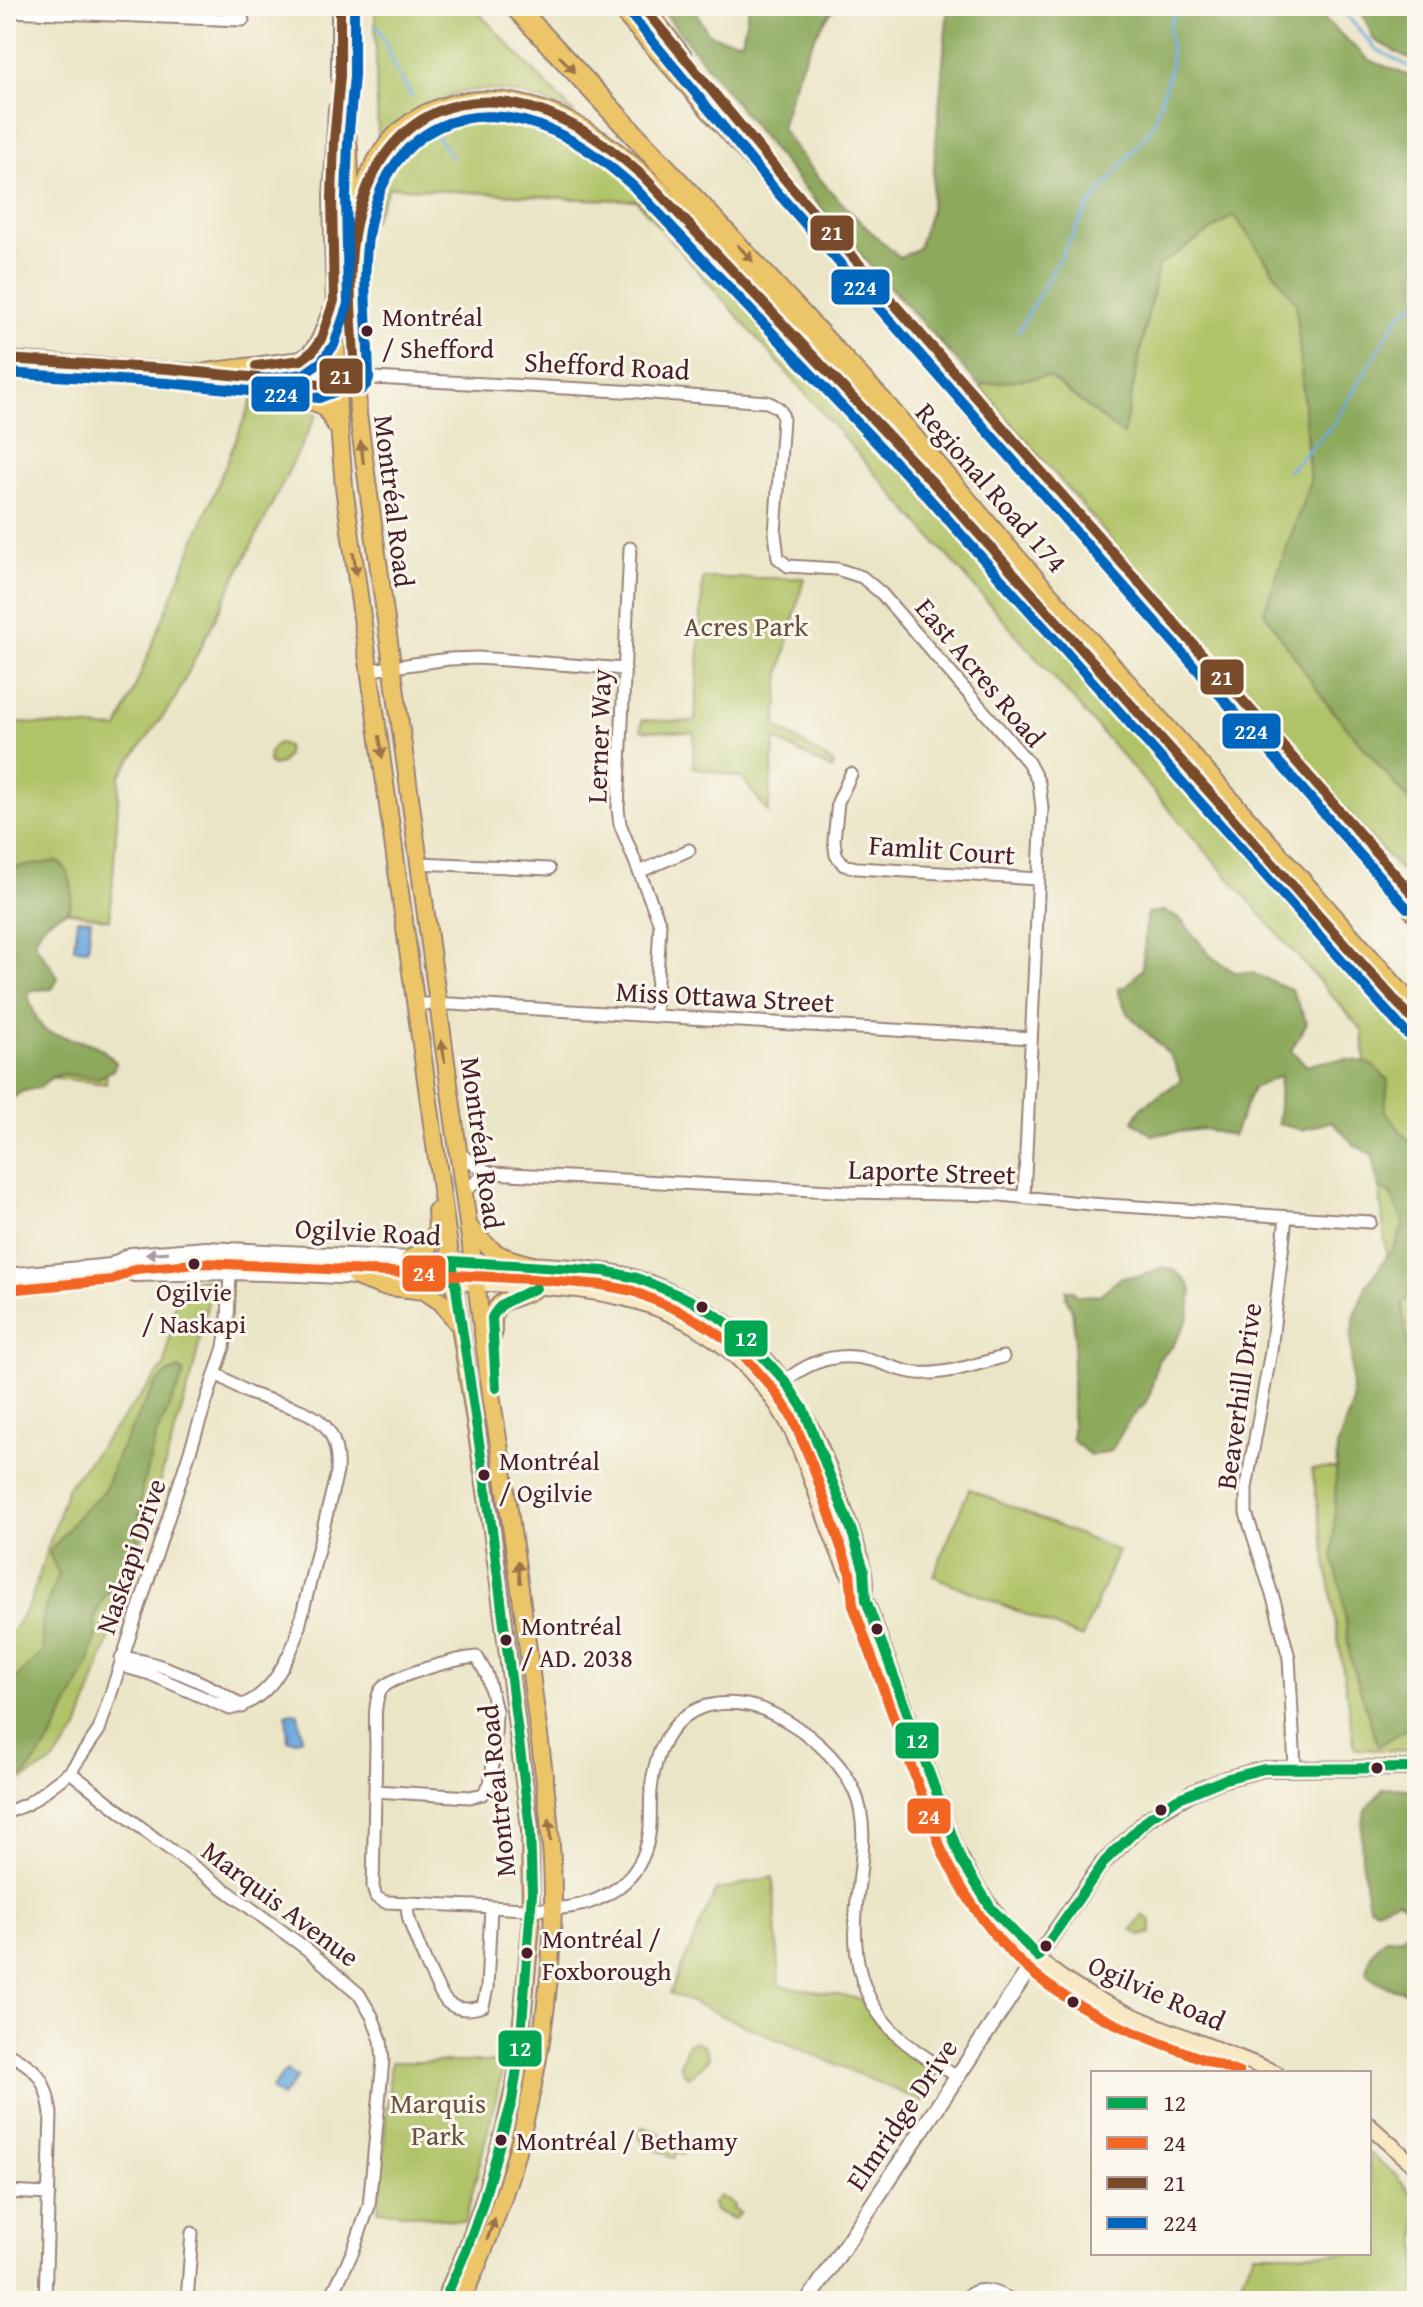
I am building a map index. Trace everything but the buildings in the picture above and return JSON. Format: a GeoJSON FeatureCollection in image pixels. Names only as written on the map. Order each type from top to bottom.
{"type":"FeatureCollection","features":[{"type":"Feature","properties":{"kind":"highway","name":"Regional Road 174"},"geometry":{"type":"LineString","coordinates":[[515,6],[884,404],[1009,551],[1417,1013]]}},
{"type":"Feature","properties":{"kind":"highway","name":"Regional Road 174"},"geometry":{"type":"LineString","coordinates":[[620,6],[1417,913]]}},
{"type":"Feature","properties":{"kind":"highway"},"geometry":{"type":"LineString","coordinates":[[642,6],[782,190]]}},
{"type":"Feature","properties":{"kind":"highway"},"geometry":{"type":"LineString","coordinates":[[352,249],[364,194],[382,155],[406,129],[425,116],[445,107],[493,101],[521,105],[569,123],[612,150],[643,176],[815,357],[1009,551]]}},
{"type":"Feature","properties":{"kind":"main road","name":"Montréal Road"},"geometry":{"type":"LineString","coordinates":[[340,6],[340,76],[333,169],[334,301],[344,487],[460,1326],[492,1530],[530,1828],[531,1908],[517,2074],[482,2206],[444,2301]]}},
{"type":"Feature","properties":{"kind":"main road","name":"Montréal Road"},"geometry":{"type":"LineString","coordinates":[[340,76],[349,149],[355,377],[370,513],[493,1408],[513,1529],[548,1809],[553,1908],[538,2056],[518,2147],[489,2236],[461,2301]]}},
{"type":"Feature","properties":{"kind":"main road"},"geometry":{"type":"LineString","coordinates":[[206,372],[301,360],[313,351],[321,339],[334,301]]}},
{"type":"Feature","properties":{"kind":"main road"},"geometry":{"type":"LineString","coordinates":[[206,372],[319,404],[330,415],[339,435]]}},
{"type":"Feature","properties":{"kind":"main road"},"geometry":{"type":"LineString","coordinates":[[409,1259],[424,1251],[436,1237],[438,1229],[432,1186],[437,1154]]}},
{"type":"Feature","properties":{"kind":"main road"},"geometry":{"type":"LineString","coordinates":[[469,1227],[500,1257],[533,1265]]}},
{"type":"Feature","properties":{"kind":"main road","name":"Ogilvie Road"},"geometry":{"type":"LineString","coordinates":[[452,1261],[621,1274],[688,1299],[743,1335],[785,1381],[804,1410],[831,1473],[864,1570],[866,1600]]}},
{"type":"Feature","properties":{"kind":"main road"},"geometry":{"type":"LineString","coordinates":[[356,1277],[381,1286],[424,1291],[441,1302],[460,1326]]}},
{"type":"Feature","properties":{"kind":"main road","name":"Ogilvie Road"},"geometry":{"type":"LineString","coordinates":[[454,1282],[622,1297],[651,1305],[697,1326],[729,1350],[768,1390],[792,1432],[847,1570],[866,1600],[961,1860],[991,1908],[1038,1957],[1073,1985],[1099,2000],[1271,2071]]}},
{"type":"Feature","properties":{"kind":"main road"},"geometry":{"type":"LineString","coordinates":[[493,1408],[496,1387],[494,1311],[507,1299],[536,1288]]}},
{"type":"Feature","properties":{"kind":"main road"},"geometry":{"type":"LineString","coordinates":[[492,1530],[513,1529]]}},
{"type":"Feature","properties":{"kind":"main road"},"geometry":{"type":"LineString","coordinates":[[1371,2127],[1417,2168]]}},
{"type":"Feature","properties":{"kind":"street"},"geometry":{"type":"LineString","coordinates":[[6,11],[243,20]]}},
{"type":"Feature","properties":{"kind":"street","name":"Shefford Road"},"geometry":{"type":"LineString","coordinates":[[6,359],[206,372],[320,370],[337,376],[639,392],[767,402],[777,406]]}},
{"type":"Feature","properties":{"kind":"street","name":"East Acres Road"},"geometry":{"type":"LineString","coordinates":[[777,406],[783,419],[775,533],[778,558],[788,566],[837,569],[862,577],[872,585],[1028,762],[1039,783],[1042,808],[1024,1197]]}},
{"type":"Feature","properties":{"kind":"street","name":"Lerner Way"},"geometry":{"type":"LineString","coordinates":[[630,548],[618,809],[620,824],[660,924],[655,1015]]}},
{"type":"Feature","properties":{"kind":"street"},"geometry":{"type":"LineString","coordinates":[[371,670],[478,658],[625,669]]}},
{"type":"Feature","properties":{"kind":"street","name":"Famlit Court"},"geometry":{"type":"LineString","coordinates":[[851,774],[838,802],[834,840],[836,855],[844,865],[1038,879]]}},
{"type":"Feature","properties":{"kind":"street"},"geometry":{"type":"LineString","coordinates":[[639,872],[689,850]]}},
{"type":"Feature","properties":{"kind":"street"},"geometry":{"type":"LineString","coordinates":[[419,863],[549,869]]}},
{"type":"Feature","properties":{"kind":"street","name":"Miss Ottawa Street"},"geometry":{"type":"LineString","coordinates":[[416,1004],[1031,1038]]}},
{"type":"Feature","properties":{"kind":"street","name":"Laporte Street"},"geometry":{"type":"LineString","coordinates":[[459,1153],[492,1173],[850,1192],[1024,1197],[1370,1222]]}},
{"type":"Feature","properties":{"kind":"street"},"geometry":{"type":"LineString","coordinates":[[464,1192],[483,1176],[492,1173]]}},
{"type":"Feature","properties":{"kind":"street","name":"Beaverhill Drive"},"geometry":{"type":"LineString","coordinates":[[1286,1217],[1271,1351],[1246,1488],[1246,1513],[1289,1658],[1295,1768]]}},
{"type":"Feature","properties":{"kind":"street"},"geometry":{"type":"LineString","coordinates":[[206,1249],[230,1272],[259,1252]]}},
{"type":"Feature","properties":{"kind":"street","name":"Ogilvie Road"},"geometry":{"type":"LineString","coordinates":[[6,1276],[111,1266],[131,1255],[206,1249],[452,1261]]}},
{"type":"Feature","properties":{"kind":"street","name":"Ogilvie Road"},"geometry":{"type":"LineString","coordinates":[[111,1266],[134,1274],[230,1272],[454,1282]]}},
{"type":"Feature","properties":{"kind":"street","name":"Naskapi Drive"},"geometry":{"type":"LineString","coordinates":[[6,1813],[29,1803],[70,1772],[99,1730],[224,1347],[230,1272]]}},
{"type":"Feature","properties":{"kind":"street"},"geometry":{"type":"LineString","coordinates":[[785,1381],[823,1359],[848,1356],[917,1373],[943,1373],[1003,1357]]}},
{"type":"Feature","properties":{"kind":"street"},"geometry":{"type":"LineString","coordinates":[[121,1658],[135,1658],[173,1671],[232,1699],[242,1707],[269,1689],[286,1663],[296,1639],[337,1472],[335,1441],[320,1420],[307,1412],[249,1392],[216,1374]]}},
{"type":"Feature","properties":{"kind":"street"},"geometry":{"type":"LineString","coordinates":[[375,1791],[470,1797],[483,1794],[490,1784],[496,1711],[487,1675],[477,1657],[400,1678],[380,1690],[377,1708],[375,1791],[373,1887],[376,1897],[385,1902],[491,1907],[580,1906],[594,1902],[622,1885],[637,1868],[651,1830],[651,1792],[655,1769],[662,1744],[676,1723],[696,1709],[721,1703],[767,1710],[791,1722],[824,1750],[841,1768],[854,1790],[863,1841],[855,1958],[869,1998],[901,2041],[927,2060],[958,2076]]}},
{"type":"Feature","properties":{"kind":"street","name":"Elmridge Drive"},"geometry":{"type":"LineString","coordinates":[[808,2301],[1102,1864],[1149,1818],[1177,1799],[1225,1779],[1264,1769],[1417,1768]]}},
{"type":"Feature","properties":{"kind":"street","name":"Marquis Avenue"},"geometry":{"type":"LineString","coordinates":[[70,1772],[308,1950],[359,1994],[372,2016],[381,2040],[383,2066],[369,2206],[353,2251],[329,2301]]}},
{"type":"Feature","properties":{"kind":"street"},"geometry":{"type":"LineString","coordinates":[[408,1903],[408,1917],[415,1938],[440,1990],[448,2003],[465,2010],[483,2006],[487,1988],[491,1907]]}},
{"type":"Feature","properties":{"kind":"street"},"geometry":{"type":"LineString","coordinates":[[6,2052],[33,2068],[48,2089],[51,2114],[45,2301]]}},
{"type":"Feature","properties":{"kind":"street"},"geometry":{"type":"LineString","coordinates":[[6,2192],[49,2194]]}},
{"type":"Feature","properties":{"kind":"street"},"geometry":{"type":"LineString","coordinates":[[187,2301],[192,2233]]}},
{"type":"Feature","properties":{"kind":"street"},"geometry":{"type":"LineString","coordinates":[[964,2301],[978,2289],[1001,2294],[1013,2301]]}},
{"type":"Feature","properties":{"kind":"green space"},"geometry":{"type":"Polygon","coordinates":[[[375,6],[472,6],[575,114],[513,93],[496,90],[464,92],[449,97],[381,143],[378,133],[375,6]]]}},
{"type":"Feature","properties":{"kind":"green space"},"geometry":{"type":"Polygon","coordinates":[[[659,6],[694,6],[710,34],[742,41],[749,6],[836,6],[809,49],[781,128],[836,197],[900,258],[918,248],[930,212],[948,6],[1318,6],[1323,18],[1369,60],[1417,79],[1417,810],[1328,705],[1264,612],[1310,482],[1296,303],[1234,215],[1158,266],[1123,435],[1048,376],[979,385],[847,240],[659,6]]]}},
{"type":"Feature","properties":{"kind":"green space"},"geometry":{"type":"Polygon","coordinates":[[[1359,6],[1417,6],[1417,63],[1374,40],[1359,6]]]}},
{"type":"Feature","properties":{"kind":"green space"},"geometry":{"type":"Polygon","coordinates":[[[481,106],[562,125],[624,171],[671,217],[1062,643],[1417,1040],[1417,1751],[1355,1749],[1312,1469],[1410,1468],[1362,1030],[636,200],[389,187],[372,222],[374,193],[384,164],[422,124],[481,106]]]}},
{"type":"Feature","properties":{"kind":"green space"},"geometry":{"type":"Polygon","coordinates":[[[1234,214],[1296,303],[1310,482],[1265,613],[1328,705],[1417,810],[1417,889],[1249,701],[979,385],[1048,376],[1123,435],[1158,266],[1234,214]]]}},
{"type":"Feature","properties":{"kind":"green space"},"geometry":{"type":"Polygon","coordinates":[[[252,400],[317,414],[174,701],[120,775],[110,920],[27,903],[24,960],[33,1033],[107,1070],[106,1084],[6,1072],[6,722],[118,729],[252,400]]]}},
{"type":"Feature","properties":{"kind":"green space","name":"Acres Park"},"geometry":{"type":"Polygon","coordinates":[[[703,578],[804,578],[780,674],[776,726],[834,764],[832,770],[775,739],[768,812],[742,778],[693,767],[694,733],[641,730],[642,720],[695,722],[703,578]]]}},
{"type":"Feature","properties":{"kind":"green space"},"geometry":{"type":"Polygon","coordinates":[[[279,743],[287,746],[287,755],[281,764],[272,766],[268,754],[279,743]]]}},
{"type":"Feature","properties":{"kind":"green space"},"geometry":{"type":"Polygon","coordinates":[[[56,861],[69,876],[72,890],[70,905],[68,911],[43,926],[35,942],[58,979],[52,989],[31,990],[28,996],[37,1019],[46,1031],[96,1046],[116,1063],[113,1070],[98,1078],[62,1074],[51,1078],[40,1087],[21,1092],[6,1104],[6,869],[56,861]]]}},
{"type":"Feature","properties":{"kind":"green space"},"geometry":{"type":"Polygon","coordinates":[[[1164,911],[1181,920],[1212,957],[1234,972],[1252,973],[1291,989],[1307,1023],[1291,1050],[1307,1066],[1331,1060],[1349,1060],[1377,1069],[1388,1080],[1385,1111],[1417,1152],[1417,1288],[1402,1304],[1411,1367],[1417,1354],[1417,1720],[1378,1746],[1350,1657],[1342,1592],[1333,1558],[1337,1447],[1352,1404],[1351,1338],[1355,1315],[1366,1286],[1396,1244],[1404,1223],[1390,1193],[1379,1189],[1373,1155],[1353,1144],[1332,1121],[1302,1130],[1278,1124],[1280,1076],[1253,1088],[1233,1136],[1204,1129],[1152,1135],[1133,1121],[1141,1108],[1181,1080],[1171,1057],[1125,1008],[1118,987],[1126,987],[1142,969],[1147,913],[1164,911]]]}},
{"type":"Feature","properties":{"kind":"green space"},"geometry":{"type":"Polygon","coordinates":[[[1163,1267],[1175,1271],[1192,1290],[1188,1319],[1172,1347],[1158,1360],[1150,1394],[1144,1405],[1129,1420],[1111,1451],[1090,1455],[1072,1440],[1075,1337],[1066,1290],[1072,1290],[1078,1296],[1099,1295],[1122,1277],[1140,1276],[1163,1267]]]}},
{"type":"Feature","properties":{"kind":"green space"},"geometry":{"type":"Polygon","coordinates":[[[213,1278],[192,1376],[131,1575],[78,1730],[53,1762],[6,1789],[6,1642],[30,1603],[67,1488],[165,1365],[178,1282],[213,1278]]]}},
{"type":"Feature","properties":{"kind":"green space"},"geometry":{"type":"Polygon","coordinates":[[[180,1369],[184,1372],[183,1377],[156,1436],[142,1488],[137,1545],[125,1572],[97,1610],[96,1634],[89,1663],[51,1740],[26,1774],[6,1783],[6,1729],[12,1688],[17,1678],[43,1651],[44,1612],[59,1575],[49,1553],[82,1511],[104,1491],[118,1454],[155,1385],[168,1373],[180,1369]]]}},
{"type":"Feature","properties":{"kind":"green space"},"geometry":{"type":"Polygon","coordinates":[[[969,1489],[1118,1551],[1082,1638],[933,1576],[969,1489]]]}},
{"type":"Feature","properties":{"kind":"green space"},"geometry":{"type":"Polygon","coordinates":[[[1383,1789],[1417,1790],[1417,1960],[1412,1993],[1381,1984],[1366,1973],[1372,1952],[1385,1938],[1402,1937],[1411,1927],[1405,1907],[1397,1900],[1377,1909],[1369,1906],[1362,1857],[1363,1819],[1367,1809],[1383,1789]]]}},
{"type":"Feature","properties":{"kind":"green space"},"geometry":{"type":"Polygon","coordinates":[[[773,1877],[780,1985],[860,1999],[895,2043],[941,2076],[923,2102],[670,1993],[716,1890],[773,1877]]]}},
{"type":"Feature","properties":{"kind":"green space"},"geometry":{"type":"Polygon","coordinates":[[[1143,1915],[1151,1921],[1151,1933],[1141,1936],[1132,1930],[1143,1915]]]}},
{"type":"Feature","properties":{"kind":"green space"},"geometry":{"type":"Polygon","coordinates":[[[693,2041],[704,2045],[709,2058],[688,2076],[680,2065],[688,2044],[693,2041]]]}},
{"type":"Feature","properties":{"kind":"green space","name":"Marquis Park"},"geometry":{"type":"Polygon","coordinates":[[[391,2062],[505,2062],[465,2222],[378,2210],[391,2062]]]}},
{"type":"Feature","properties":{"kind":"green space"},"geometry":{"type":"Polygon","coordinates":[[[642,2127],[680,2145],[683,2154],[677,2152],[674,2158],[643,2143],[639,2136],[642,2127]]]}},
{"type":"Feature","properties":{"kind":"green space"},"geometry":{"type":"Polygon","coordinates":[[[1371,2155],[1396,2175],[1417,2200],[1417,2301],[1232,2301],[1253,2255],[1371,2255],[1371,2155]]]}},
{"type":"Feature","properties":{"kind":"green space"},"geometry":{"type":"Polygon","coordinates":[[[719,2196],[735,2205],[733,2208],[740,2213],[734,2219],[715,2211],[713,2204],[719,2196]]]}},
{"type":"Feature","properties":{"kind":"water"},"geometry":{"type":"Polygon","coordinates":[[[77,919],[91,920],[88,949],[74,948],[77,919]]]}},
{"type":"Feature","properties":{"kind":"water"},"geometry":{"type":"Polygon","coordinates":[[[298,1713],[302,1738],[295,1741],[288,1740],[286,1714],[298,1713]]]}},
{"type":"Feature","properties":{"kind":"water"},"geometry":{"type":"Polygon","coordinates":[[[286,2070],[297,2078],[282,2097],[271,2089],[286,2070]]]}},
{"type":"Feature","properties":{"kind":"waterway"},"geometry":{"type":"LineString","coordinates":[[1018,332],[1089,206],[1153,126],[1171,67],[1169,26],[1179,6]]}},
{"type":"Feature","properties":{"kind":"waterway"},"geometry":{"type":"LineString","coordinates":[[1341,6],[1376,49],[1417,71]]}},
{"type":"Feature","properties":{"kind":"waterway"},"geometry":{"type":"LineString","coordinates":[[378,25],[395,68],[412,97]]}},
{"type":"Feature","properties":{"kind":"waterway"},"geometry":{"type":"LineString","coordinates":[[433,130],[453,159]]}},
{"type":"Feature","properties":{"kind":"waterway"},"geometry":{"type":"LineString","coordinates":[[1288,471],[1334,424],[1400,314],[1417,303]]}},
{"type":"Feature","properties":{"kind":"transit line","name":"21"},"geometry":{"type":"LineString","coordinates":[[256,366],[301,360],[313,351],[321,339],[334,301],[332,197],[340,76],[340,6]]}},
{"type":"Feature","properties":{"kind":"transit line","name":"224"},"geometry":{"type":"LineString","coordinates":[[258,380],[304,374],[321,362],[334,345],[348,304],[346,197],[354,76],[354,6]]}},
{"type":"Feature","properties":{"kind":"transit line","name":"21"},"geometry":{"type":"LineString","coordinates":[[642,6],[788,183],[1417,899]]}},
{"type":"Feature","properties":{"kind":"transit line","name":"224"},"geometry":{"type":"LineString","coordinates":[[631,15],[777,192],[1407,908]]}},
{"type":"Feature","properties":{"kind":"transit line","name":"21"},"geometry":{"type":"LineString","coordinates":[[6,359],[169,369],[320,384],[337,376],[355,377],[351,294],[354,232],[372,178],[389,149],[411,127],[436,112],[465,103],[496,102],[529,107],[563,120],[605,145],[643,176],[936,486],[1417,1025]]}},
{"type":"Feature","properties":{"kind":"transit line","name":"224"},"geometry":{"type":"LineString","coordinates":[[6,373],[168,383],[319,398],[340,390],[361,390],[369,378],[365,279],[368,239],[381,188],[396,162],[416,142],[438,127],[464,119],[492,116],[522,120],[553,131],[575,142],[633,186],[926,495],[1407,1034]]}},
{"type":"Feature","properties":{"kind":"transit line","name":"12"},"geometry":{"type":"LineString","coordinates":[[452,1261],[604,1271],[637,1278],[688,1299],[716,1315],[743,1335],[785,1381],[804,1410],[851,1529],[864,1570],[866,1600],[961,1860],[991,1908],[1038,1957]]}},
{"type":"Feature","properties":{"kind":"transit line","name":"12"},"geometry":{"type":"LineString","coordinates":[[444,2301],[482,2206],[512,2101],[520,2049],[532,1893],[530,1828],[492,1530],[452,1261]]}},
{"type":"Feature","properties":{"kind":"transit line","name":"24"},"geometry":{"type":"LineString","coordinates":[[7,1290],[112,1280],[135,1269],[206,1263],[532,1279],[633,1291],[708,1327],[734,1345],[774,1390],[792,1417],[850,1573],[853,1605],[942,1851],[978,1912],[1007,1949],[1061,1994],[1125,2028],[1234,2071]]}},
{"type":"Feature","properties":{"kind":"transit line","name":"12"},"geometry":{"type":"LineString","coordinates":[[496,1388],[492,1318],[505,1303],[536,1288]]}},
{"type":"Feature","properties":{"kind":"transit line","name":"12"},"geometry":{"type":"LineString","coordinates":[[1038,1957],[1105,1861],[1149,1818],[1177,1799],[1225,1779],[1264,1769],[1417,1768]]}},
{"type":"Feature","properties":{"kind":"place","name":"Montréal / Shefford"},"geometry":{"type":"Point","coordinates":[367,331]}},
{"type":"Feature","properties":{"kind":"place","name":"Ogilvie / Naskapi"},"geometry":{"type":"Point","coordinates":[194,1264]}},
{"type":"Feature","properties":{"kind":"place","name":"Montréal / Ogilvie"},"geometry":{"type":"Point","coordinates":[484,1475]}},
{"type":"Feature","properties":{"kind":"place","name":"Montréal / AD. 2038"},"geometry":{"type":"Point","coordinates":[506,1640]}},
{"type":"Feature","properties":{"kind":"place","name":"Montréal / Foxborough"},"geometry":{"type":"Point","coordinates":[527,1953]}},
{"type":"Feature","properties":{"kind":"place","name":"Montréal / Bethamy"},"geometry":{"type":"Point","coordinates":[501,2140]}}]}
